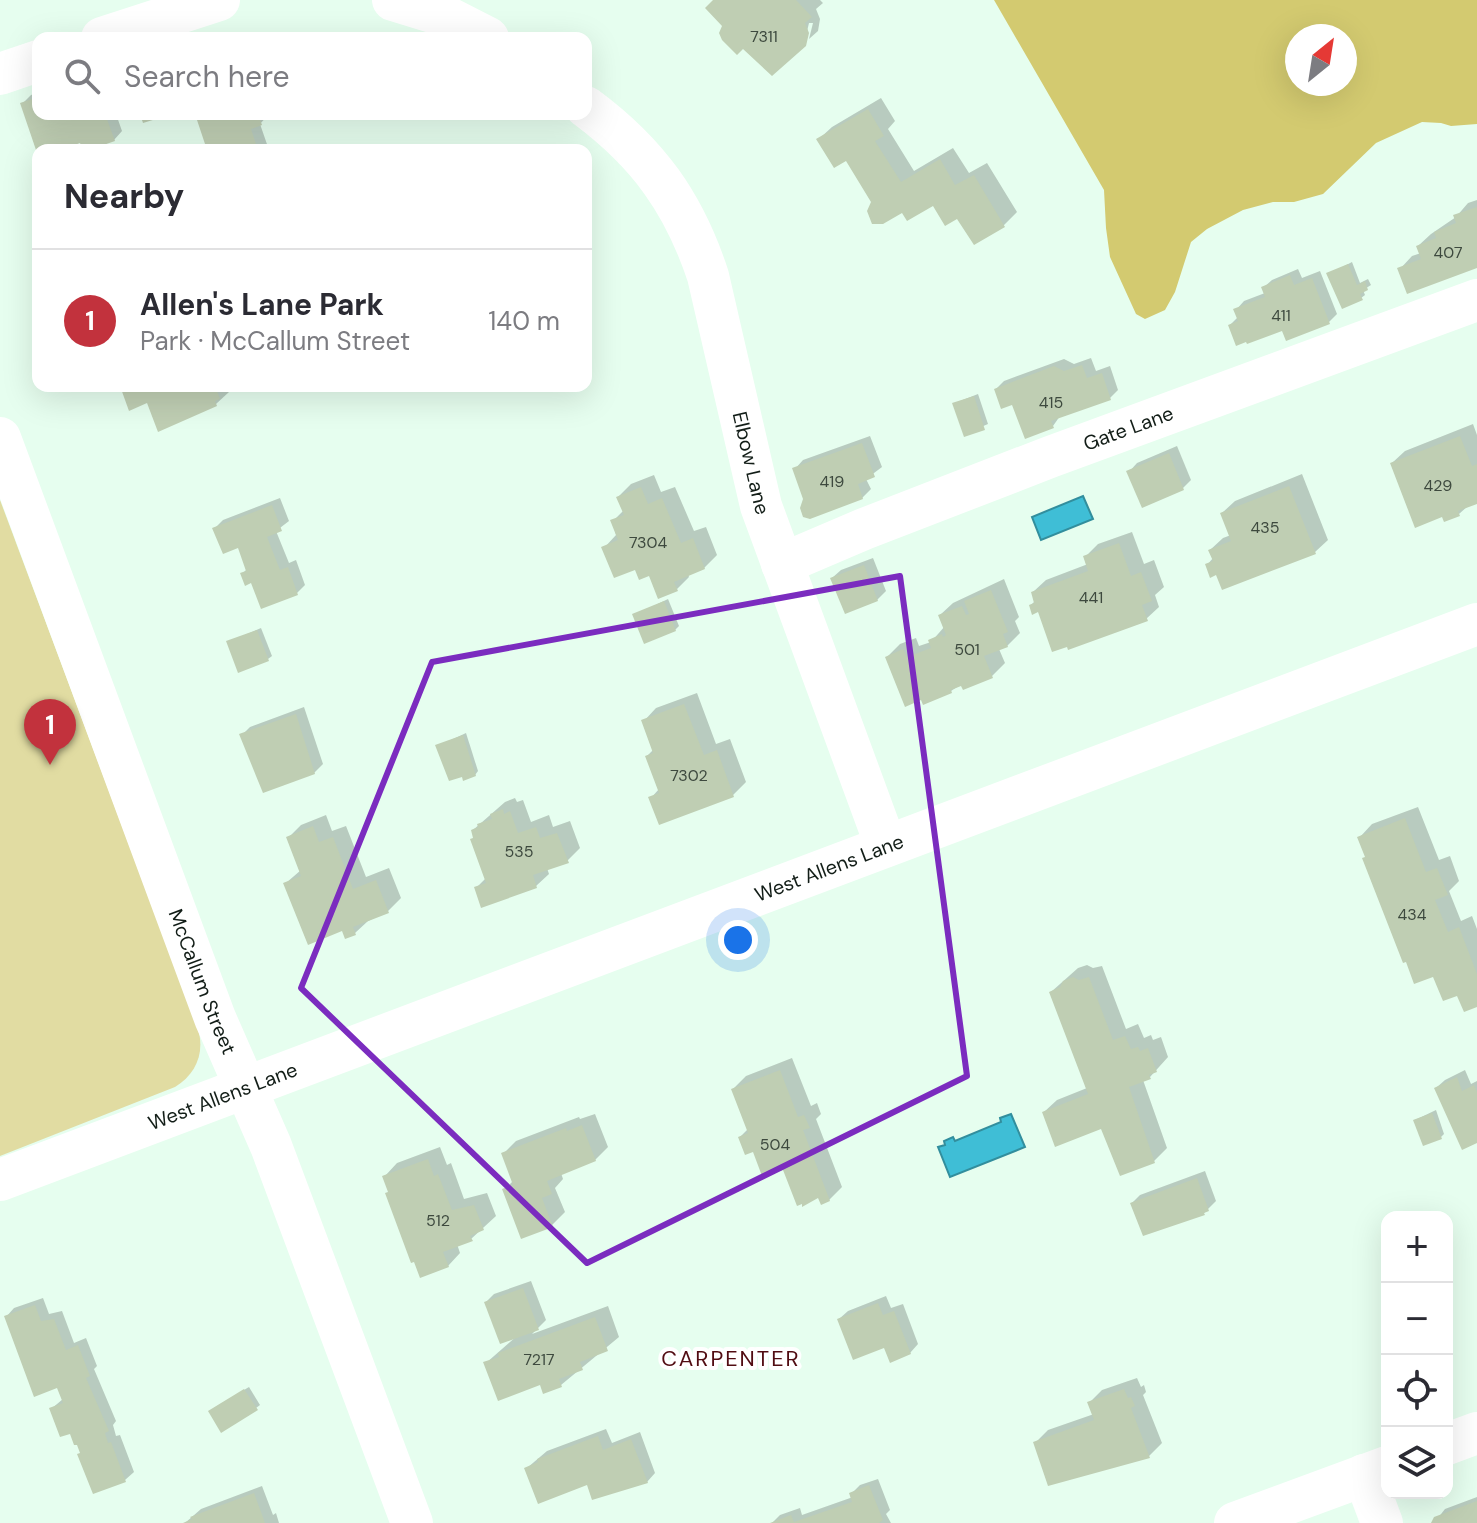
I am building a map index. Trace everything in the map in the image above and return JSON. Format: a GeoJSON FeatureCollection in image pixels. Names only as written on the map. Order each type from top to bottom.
{"type":"FeatureCollection","features":[{"type":"Feature","properties":{"kind":"street"},"geometry":{"type":"LineString","coordinates":[[120,32],[219,0]]}},
{"type":"Feature","properties":{"kind":"street"},"geometry":{"type":"LineString","coordinates":[[393,0],[445,16],[476,32]]}},
{"type":"Feature","properties":{"kind":"street"},"geometry":{"type":"LineString","coordinates":[[0,74],[32,63]]}},
{"type":"Feature","properties":{"kind":"street","name":"Elbow Lane"},"geometry":{"type":"LineString","coordinates":[[592,112],[641,155],[681,209],[697,242],[708,276],[761,506],[886,846]]}},
{"type":"Feature","properties":{"kind":"street","name":"Gate Lane"},"geometry":{"type":"LineString","coordinates":[[782,564],[1050,457],[1477,300]]}},
{"type":"Feature","properties":{"kind":"street","name":"McCallum Street"},"geometry":{"type":"LineString","coordinates":[[0,438],[215,1018],[276,1161],[412,1523]]}},
{"type":"Feature","properties":{"kind":"street","name":"West Allens Lane"},"geometry":{"type":"LineString","coordinates":[[0,1180],[1477,624]]}},
{"type":"Feature","properties":{"kind":"street"},"geometry":{"type":"LineString","coordinates":[[1453,1442],[1477,1433]]}},
{"type":"Feature","properties":{"kind":"street"},"geometry":{"type":"LineString","coordinates":[[1235,1523],[1376,1471],[1382,1523]]}},
{"type":"Feature","properties":{"kind":"highlighted area"},"geometry":{"type":"Polygon","coordinates":[[[900,576],[967,1076],[587,1263],[301,988],[432,662],[900,576]]]}},
{"type":"Feature","properties":{"kind":"shaded area"},"geometry":{"type":"Polygon","coordinates":[[[994,0],[1477,0],[1477,124],[1451,126],[1422,122],[1376,143],[1323,194],[1243,210],[1207,229],[1191,242],[1175,292],[1165,310],[1145,319],[1136,314],[1110,257],[1104,190],[994,0]]]}},
{"type":"Feature","properties":{"kind":"shaded area"},"geometry":{"type":"Polygon","coordinates":[[[0,500],[198,1029],[200,1046],[193,1069],[175,1087],[0,1156],[0,500]]]}},
{"type":"Feature","properties":{"kind":"water"},"geometry":{"type":"Polygon","coordinates":[[[1083,496],[1093,519],[1041,540],[1032,517],[1083,496]]]}},
{"type":"Feature","properties":{"kind":"water"},"geometry":{"type":"Polygon","coordinates":[[[1011,1114],[1025,1147],[950,1177],[938,1147],[953,1137],[955,1141],[1001,1122],[1000,1118],[1011,1114]]]}},
{"type":"Feature","properties":{"kind":"building"},"geometry":{"type":"Polygon","coordinates":[[[713,0],[796,0],[812,17],[805,23],[809,33],[806,46],[772,76],[743,49],[737,55],[722,40],[719,33],[722,26],[705,8],[713,0]]]}},
{"type":"Feature","properties":{"kind":"building"},"geometry":{"type":"Polygon","coordinates":[[[32,99],[32,120],[107,120],[115,141],[106,144],[34,144],[20,103],[32,99]]]}},
{"type":"Feature","properties":{"kind":"building"},"geometry":{"type":"Polygon","coordinates":[[[868,109],[884,136],[875,141],[901,182],[940,159],[955,185],[974,175],[1005,227],[974,245],[957,219],[945,226],[933,206],[907,221],[902,213],[883,224],[872,224],[867,211],[871,202],[846,161],[834,168],[816,139],[868,109]]]}},
{"type":"Feature","properties":{"kind":"building"},"geometry":{"type":"Polygon","coordinates":[[[197,120],[260,120],[262,125],[251,129],[256,144],[205,144],[197,120]]]}},
{"type":"Feature","properties":{"kind":"building"},"geometry":{"type":"Polygon","coordinates":[[[1477,207],[1477,268],[1407,294],[1397,268],[1421,259],[1416,246],[1436,238],[1434,232],[1456,223],[1453,215],[1477,207]]]}},
{"type":"Feature","properties":{"kind":"building"},"geometry":{"type":"Polygon","coordinates":[[[1348,264],[1357,285],[1365,281],[1368,290],[1360,294],[1363,300],[1342,309],[1326,273],[1348,264]]]}},
{"type":"Feature","properties":{"kind":"building"},"geometry":{"type":"Polygon","coordinates":[[[1290,275],[1294,285],[1312,278],[1330,324],[1286,341],[1282,331],[1236,346],[1228,325],[1238,321],[1233,309],[1265,297],[1261,287],[1290,275]]]}},
{"type":"Feature","properties":{"kind":"building"},"geometry":{"type":"Polygon","coordinates":[[[1082,365],[1087,378],[1102,373],[1111,400],[1051,421],[1054,428],[1025,439],[1012,405],[1001,409],[994,389],[1054,366],[1064,371],[1082,365]]]}},
{"type":"Feature","properties":{"kind":"building"},"geometry":{"type":"Polygon","coordinates":[[[122,392],[217,392],[220,399],[215,401],[217,406],[158,432],[147,403],[129,411],[122,392]]]}},
{"type":"Feature","properties":{"kind":"building"},"geometry":{"type":"Polygon","coordinates":[[[974,396],[985,430],[964,437],[952,403],[974,396]]]}},
{"type":"Feature","properties":{"kind":"building"},"geometry":{"type":"Polygon","coordinates":[[[1460,436],[1472,466],[1477,464],[1477,504],[1458,511],[1460,516],[1444,522],[1442,517],[1415,528],[1390,463],[1460,436]]]}},
{"type":"Feature","properties":{"kind":"building"},"geometry":{"type":"Polygon","coordinates":[[[862,443],[875,477],[858,484],[863,499],[810,519],[803,517],[800,508],[803,499],[792,468],[862,443]]]}},
{"type":"Feature","properties":{"kind":"building"},"geometry":{"type":"Polygon","coordinates":[[[1169,453],[1184,490],[1142,508],[1126,471],[1169,453]]]}},
{"type":"Feature","properties":{"kind":"building"},"geometry":{"type":"Polygon","coordinates":[[[1289,486],[1316,554],[1222,590],[1216,575],[1210,578],[1205,564],[1213,561],[1208,550],[1231,541],[1220,513],[1289,486]]]}},
{"type":"Feature","properties":{"kind":"building"},"geometry":{"type":"Polygon","coordinates":[[[641,487],[648,504],[662,498],[681,543],[693,538],[705,569],[674,582],[678,591],[658,599],[649,576],[639,580],[635,570],[614,578],[601,547],[618,540],[610,520],[624,515],[616,497],[641,487]]]}},
{"type":"Feature","properties":{"kind":"building"},"geometry":{"type":"Polygon","coordinates":[[[272,505],[282,531],[267,537],[280,570],[288,567],[298,595],[261,609],[251,583],[245,586],[240,573],[246,571],[238,548],[223,554],[212,528],[272,505]]]}},
{"type":"Feature","properties":{"kind":"building"},"geometry":{"type":"Polygon","coordinates":[[[1119,543],[1131,576],[1141,572],[1152,601],[1142,605],[1148,621],[1068,650],[1067,647],[1052,652],[1038,612],[1032,615],[1029,605],[1034,603],[1031,592],[1088,571],[1083,556],[1119,543]]]}},
{"type":"Feature","properties":{"kind":"building"},"geometry":{"type":"Polygon","coordinates":[[[864,565],[878,601],[845,614],[830,578],[864,565]]]}},
{"type":"Feature","properties":{"kind":"building"},"geometry":{"type":"Polygon","coordinates":[[[991,590],[1008,632],[1003,634],[1008,647],[984,656],[993,678],[963,690],[961,686],[923,705],[921,700],[905,707],[885,657],[903,649],[907,657],[931,648],[928,640],[946,635],[938,615],[962,606],[966,615],[969,614],[964,601],[991,590]]]}},
{"type":"Feature","properties":{"kind":"building"},"geometry":{"type":"Polygon","coordinates":[[[664,601],[676,631],[644,644],[632,614],[664,601]]]}},
{"type":"Feature","properties":{"kind":"building"},"geometry":{"type":"Polygon","coordinates":[[[257,630],[269,661],[238,673],[226,641],[257,630]]]}},
{"type":"Feature","properties":{"kind":"building"},"geometry":{"type":"Polygon","coordinates":[[[684,704],[704,755],[717,750],[734,797],[659,825],[648,797],[659,793],[645,756],[653,753],[641,720],[684,704]]]}},
{"type":"Feature","properties":{"kind":"building"},"geometry":{"type":"Polygon","coordinates":[[[296,714],[315,774],[263,793],[239,734],[296,714]]]}},
{"type":"Feature","properties":{"kind":"building"},"geometry":{"type":"Polygon","coordinates":[[[463,735],[476,776],[463,781],[462,777],[449,781],[435,745],[463,735]]]}},
{"type":"Feature","properties":{"kind":"building"},"geometry":{"type":"Polygon","coordinates":[[[503,809],[504,814],[510,811],[518,833],[536,827],[540,838],[557,833],[569,863],[533,875],[537,888],[481,908],[474,887],[486,883],[470,839],[473,838],[471,830],[478,827],[477,824],[492,819],[490,814],[503,809]]]}},
{"type":"Feature","properties":{"kind":"building"},"geometry":{"type":"Polygon","coordinates":[[[1405,818],[1426,872],[1437,868],[1448,895],[1435,900],[1448,932],[1459,927],[1477,974],[1477,1007],[1464,1012],[1457,996],[1443,1001],[1433,977],[1414,984],[1362,858],[1365,857],[1357,837],[1405,818]]]}},
{"type":"Feature","properties":{"kind":"building"},"geometry":{"type":"Polygon","coordinates":[[[313,826],[319,842],[333,837],[353,889],[376,880],[389,913],[353,927],[356,935],[345,939],[342,931],[308,945],[283,883],[301,876],[286,837],[313,826]]]}},
{"type":"Feature","properties":{"kind":"building"},"geometry":{"type":"Polygon","coordinates":[[[1073,977],[1079,980],[1089,977],[1113,1040],[1125,1036],[1131,1049],[1138,1047],[1140,1051],[1148,1048],[1157,1072],[1149,1075],[1151,1079],[1129,1087],[1155,1163],[1120,1176],[1101,1129],[1055,1147],[1042,1112],[1088,1094],[1049,992],[1073,977]]]}},
{"type":"Feature","properties":{"kind":"building"},"geometry":{"type":"Polygon","coordinates":[[[780,1070],[798,1117],[804,1115],[810,1128],[803,1130],[830,1201],[821,1205],[818,1198],[802,1207],[802,1204],[797,1206],[783,1170],[762,1176],[753,1152],[745,1155],[738,1137],[748,1133],[731,1089],[780,1070]]]}},
{"type":"Feature","properties":{"kind":"building"},"geometry":{"type":"Polygon","coordinates":[[[1457,1077],[1462,1091],[1474,1085],[1477,1092],[1477,1143],[1462,1150],[1434,1088],[1457,1077]]]}},
{"type":"Feature","properties":{"kind":"building"},"geometry":{"type":"Polygon","coordinates":[[[1432,1113],[1442,1139],[1423,1146],[1413,1120],[1432,1113]]]}},
{"type":"Feature","properties":{"kind":"building"},"geometry":{"type":"Polygon","coordinates":[[[582,1125],[596,1161],[547,1181],[552,1194],[542,1198],[553,1227],[521,1239],[502,1189],[513,1185],[501,1153],[582,1125]]]}},
{"type":"Feature","properties":{"kind":"building"},"geometry":{"type":"Polygon","coordinates":[[[428,1159],[434,1176],[438,1174],[452,1210],[474,1205],[484,1230],[470,1236],[473,1241],[443,1252],[449,1267],[420,1278],[414,1262],[411,1263],[385,1193],[388,1192],[382,1176],[428,1159]]]}},
{"type":"Feature","properties":{"kind":"building"},"geometry":{"type":"Polygon","coordinates":[[[1197,1178],[1209,1211],[1143,1236],[1130,1203],[1197,1178]]]}},
{"type":"Feature","properties":{"kind":"building"},"geometry":{"type":"Polygon","coordinates":[[[523,1288],[539,1330],[500,1344],[484,1302],[523,1288]]]}},
{"type":"Feature","properties":{"kind":"building"},"geometry":{"type":"Polygon","coordinates":[[[878,1303],[883,1315],[894,1311],[911,1354],[890,1363],[884,1348],[853,1360],[837,1319],[878,1303]]]}},
{"type":"Feature","properties":{"kind":"building"},"geometry":{"type":"Polygon","coordinates":[[[35,1305],[41,1321],[54,1319],[66,1350],[78,1345],[90,1376],[86,1378],[109,1431],[105,1433],[108,1443],[111,1442],[126,1482],[93,1494],[77,1454],[80,1453],[77,1445],[74,1445],[70,1434],[60,1437],[49,1408],[63,1403],[57,1388],[34,1397],[4,1316],[35,1305]]]}},
{"type":"Feature","properties":{"kind":"building"},"geometry":{"type":"Polygon","coordinates":[[[595,1317],[608,1351],[580,1362],[583,1370],[559,1379],[562,1387],[543,1394],[540,1385],[498,1401],[483,1362],[499,1357],[498,1353],[595,1317]]]}},
{"type":"Feature","properties":{"kind":"building"},"geometry":{"type":"Polygon","coordinates":[[[244,1389],[258,1410],[221,1433],[208,1411],[244,1389]]]}},
{"type":"Feature","properties":{"kind":"building"},"geometry":{"type":"Polygon","coordinates":[[[1124,1389],[1135,1406],[1131,1408],[1150,1458],[1048,1486],[1033,1442],[1094,1420],[1087,1402],[1124,1389]]]}},
{"type":"Feature","properties":{"kind":"building"},"geometry":{"type":"Polygon","coordinates":[[[598,1436],[603,1450],[631,1439],[648,1483],[592,1500],[587,1485],[538,1504],[524,1468],[538,1462],[537,1459],[598,1436]]]}},
{"type":"Feature","properties":{"kind":"building"},"geometry":{"type":"Polygon","coordinates":[[[869,1485],[883,1520],[879,1523],[770,1523],[791,1515],[794,1522],[852,1502],[849,1493],[869,1485]]]}},
{"type":"Feature","properties":{"kind":"building"},"geometry":{"type":"Polygon","coordinates":[[[254,1493],[265,1523],[183,1523],[192,1519],[190,1517],[254,1493]]]}},
{"type":"Feature","properties":{"kind":"building"},"geometry":{"type":"Polygon","coordinates":[[[1477,1501],[1477,1523],[1431,1523],[1434,1517],[1477,1501]]]}},
{"type":"Feature","properties":{"kind":"place","name":"Allen's Lane Park"},"geometry":{"type":"Point","coordinates":[50,765]}},
{"type":"Feature","properties":{"kind":"district","name":"CARPENTER"},"geometry":{"type":"Point","coordinates":[731,1358]}}]}
